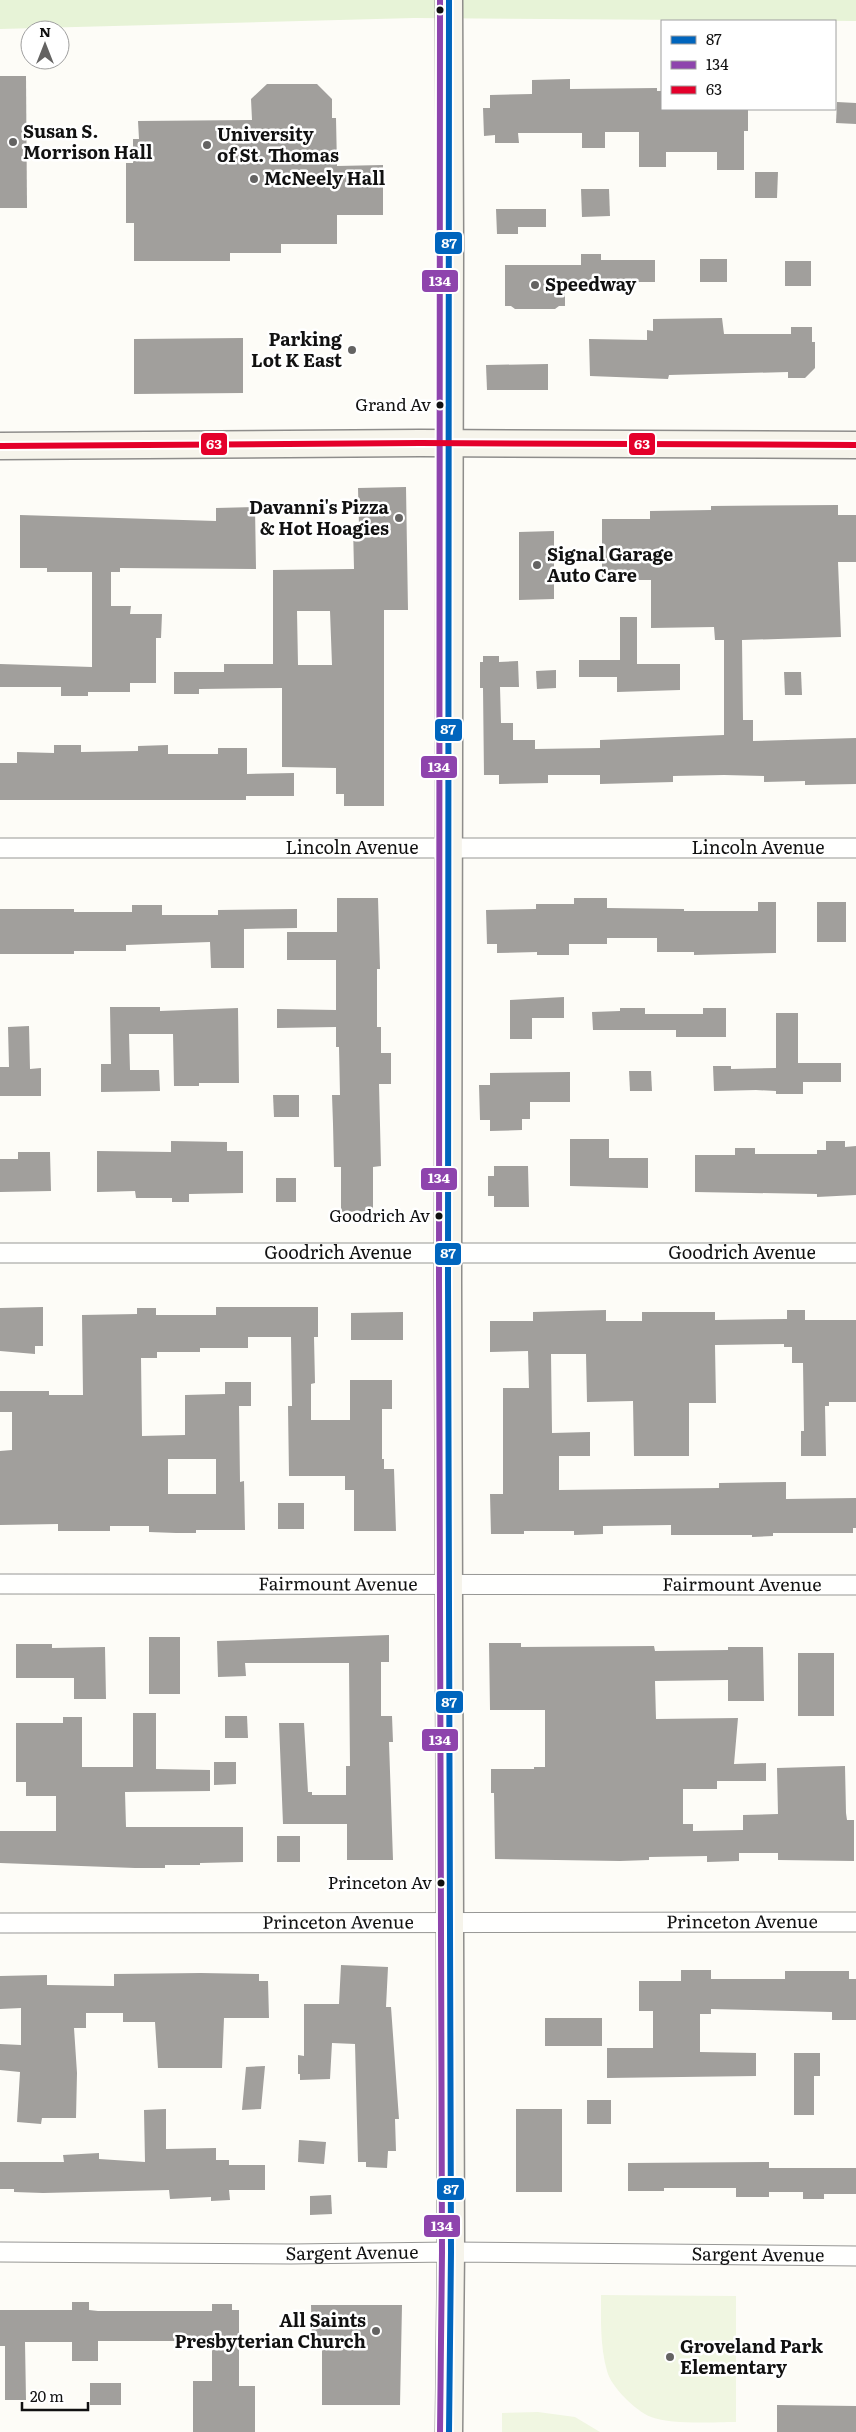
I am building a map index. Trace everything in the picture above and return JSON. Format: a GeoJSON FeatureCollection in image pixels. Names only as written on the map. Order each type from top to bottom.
{"type":"FeatureCollection","features":[{"type":"Feature","properties":{"kind":"street"},"geometry":{"type":"LineString","coordinates":[[449,0],[448,1253],[452,2252],[449,2432]]}},
{"type":"Feature","properties":{"kind":"street"},"geometry":{"type":"LineString","coordinates":[[0,446],[449,443],[856,445]]}},
{"type":"Feature","properties":{"kind":"street","name":"Lincoln Avenue"},"geometry":{"type":"LineString","coordinates":[[0,848],[856,848]]}},
{"type":"Feature","properties":{"kind":"street","name":"Goodrich Avenue"},"geometry":{"type":"LineString","coordinates":[[0,1253],[856,1253]]}},
{"type":"Feature","properties":{"kind":"street","name":"Fairmount Avenue"},"geometry":{"type":"LineString","coordinates":[[0,1584],[856,1585]]}},
{"type":"Feature","properties":{"kind":"street","name":"Princeton Avenue"},"geometry":{"type":"LineString","coordinates":[[0,1923],[856,1922]]}},
{"type":"Feature","properties":{"kind":"street","name":"Sargent Avenue"},"geometry":{"type":"LineString","coordinates":[[0,2252],[291,2254],[452,2252],[856,2256]]}},
{"type":"Feature","properties":{"kind":"green space"},"geometry":{"type":"Polygon","coordinates":[[[0,0],[856,0],[856,21],[414,18],[70,27],[70,20],[20,20],[20,28],[0,29],[0,0]]]}},
{"type":"Feature","properties":{"kind":"green space"},"geometry":{"type":"Polygon","coordinates":[[[601,2295],[736,2296],[736,2422],[660,2420],[645,2414],[632,2404],[613,2384],[607,2371],[602,2343],[601,2295]]]}},
{"type":"Feature","properties":{"kind":"green space"},"geometry":{"type":"Polygon","coordinates":[[[538,2412],[575,2417],[600,2432],[502,2432],[502,2413],[538,2412]]]}},
{"type":"Feature","properties":{"kind":"building","name":"Susan S. Morrison Hall"},"geometry":{"type":"Polygon","coordinates":[[[0,76],[26,76],[27,208],[0,208],[0,76]]]}},
{"type":"Feature","properties":{"kind":"building"},"geometry":{"type":"Polygon","coordinates":[[[570,79],[570,89],[657,88],[657,91],[661,91],[661,110],[748,110],[748,131],[744,131],[744,170],[717,170],[717,152],[666,152],[666,167],[639,167],[639,132],[605,132],[605,148],[582,148],[582,133],[518,133],[519,143],[495,143],[495,135],[484,136],[483,108],[490,108],[490,95],[532,94],[532,80],[570,79]]]}},
{"type":"Feature","properties":{"kind":"building","name":"McNeely Hall"},"geometry":{"type":"Polygon","coordinates":[[[267,84],[317,84],[332,99],[332,118],[336,118],[337,166],[383,165],[383,215],[337,215],[337,244],[281,244],[281,253],[230,253],[230,261],[134,261],[134,223],[126,223],[126,163],[133,163],[133,139],[139,139],[138,121],[252,120],[251,99],[267,84]]]}},
{"type":"Feature","properties":{"kind":"building"},"geometry":{"type":"Polygon","coordinates":[[[837,102],[856,103],[856,124],[836,123],[837,102]]]}},
{"type":"Feature","properties":{"kind":"building"},"geometry":{"type":"Polygon","coordinates":[[[755,172],[778,172],[777,198],[755,198],[755,172]]]}},
{"type":"Feature","properties":{"kind":"building"},"geometry":{"type":"Polygon","coordinates":[[[581,189],[609,189],[610,216],[582,217],[581,189]]]}},
{"type":"Feature","properties":{"kind":"building"},"geometry":{"type":"Polygon","coordinates":[[[496,209],[546,209],[546,227],[518,227],[518,234],[497,234],[496,209]]]}},
{"type":"Feature","properties":{"kind":"building"},"geometry":{"type":"Polygon","coordinates":[[[581,254],[601,254],[601,260],[655,260],[655,282],[601,282],[601,287],[565,287],[565,306],[559,306],[555,309],[515,309],[511,306],[505,306],[505,265],[581,265],[581,254]]]}},
{"type":"Feature","properties":{"kind":"building"},"geometry":{"type":"Polygon","coordinates":[[[700,259],[727,259],[727,282],[700,282],[700,259]]]}},
{"type":"Feature","properties":{"kind":"building"},"geometry":{"type":"Polygon","coordinates":[[[785,261],[811,261],[811,286],[785,286],[785,261]]]}},
{"type":"Feature","properties":{"kind":"building"},"geometry":{"type":"Polygon","coordinates":[[[722,318],[724,334],[791,334],[791,327],[812,327],[812,342],[815,342],[815,368],[805,378],[788,378],[788,372],[669,375],[668,379],[590,376],[589,339],[647,340],[647,330],[653,331],[653,319],[722,318]]]}},
{"type":"Feature","properties":{"kind":"building"},"geometry":{"type":"Polygon","coordinates":[[[243,338],[243,393],[134,394],[134,339],[243,338]]]}},
{"type":"Feature","properties":{"kind":"building"},"geometry":{"type":"Polygon","coordinates":[[[548,364],[548,390],[487,390],[486,365],[548,364]]]}},
{"type":"Feature","properties":{"kind":"building"},"geometry":{"type":"Polygon","coordinates":[[[406,487],[408,610],[384,610],[384,806],[344,806],[344,794],[336,794],[336,768],[282,767],[282,688],[199,689],[199,694],[174,694],[174,672],[224,672],[224,664],[273,664],[273,570],[354,569],[353,526],[359,526],[358,488],[406,487]],[[297,611],[298,665],[332,665],[330,611],[297,611]]]}},
{"type":"Feature","properties":{"kind":"building"},"geometry":{"type":"Polygon","coordinates":[[[838,505],[838,515],[856,515],[856,562],[838,562],[841,637],[742,640],[743,720],[753,720],[753,741],[856,738],[856,784],[805,785],[805,781],[764,782],[764,776],[724,775],[673,776],[673,782],[600,784],[600,775],[548,775],[548,783],[499,784],[499,775],[484,775],[483,688],[480,688],[480,662],[483,662],[483,656],[499,656],[499,662],[518,661],[519,687],[500,687],[501,723],[513,723],[513,740],[535,740],[535,749],[600,748],[600,740],[724,735],[724,640],[715,640],[714,627],[651,628],[651,580],[602,580],[602,519],[650,519],[650,511],[711,510],[711,506],[838,505]]]}},
{"type":"Feature","properties":{"kind":"building"},"geometry":{"type":"Polygon","coordinates":[[[255,507],[256,569],[120,568],[120,572],[111,572],[111,606],[131,606],[130,614],[162,614],[161,638],[156,638],[156,683],[130,683],[130,692],[88,692],[88,696],[61,696],[61,687],[0,687],[0,664],[92,667],[92,572],[47,572],[47,568],[20,568],[20,515],[216,521],[216,508],[255,507]]]}},
{"type":"Feature","properties":{"kind":"building","name":"Signal Garage Auto Care"},"geometry":{"type":"Polygon","coordinates":[[[554,531],[554,599],[519,600],[519,532],[554,531]]]}},
{"type":"Feature","properties":{"kind":"building"},"geometry":{"type":"Polygon","coordinates":[[[620,617],[637,617],[637,664],[680,664],[680,690],[617,692],[617,677],[579,677],[579,660],[620,660],[620,617]]]}},
{"type":"Feature","properties":{"kind":"building"},"geometry":{"type":"Polygon","coordinates":[[[556,670],[556,688],[537,689],[536,671],[556,670]]]}},
{"type":"Feature","properties":{"kind":"building"},"geometry":{"type":"Polygon","coordinates":[[[784,672],[801,672],[802,695],[785,695],[784,672]]]}},
{"type":"Feature","properties":{"kind":"building"},"geometry":{"type":"Polygon","coordinates":[[[54,745],[81,745],[81,752],[138,751],[138,746],[168,745],[168,754],[218,754],[218,748],[247,748],[247,774],[294,773],[294,796],[246,796],[246,800],[0,800],[0,763],[17,763],[17,752],[54,753],[54,745]]]}},
{"type":"Feature","properties":{"kind":"building"},"geometry":{"type":"Polygon","coordinates":[[[337,898],[378,898],[380,969],[377,969],[377,1027],[381,1027],[381,1053],[391,1053],[391,1084],[379,1084],[381,1166],[373,1167],[373,1211],[341,1212],[341,1167],[334,1167],[332,1095],[340,1095],[339,1047],[336,1047],[336,1027],[277,1028],[277,1009],[336,1010],[336,960],[287,960],[287,932],[337,932],[337,898]]]}},
{"type":"Feature","properties":{"kind":"building"},"geometry":{"type":"Polygon","coordinates":[[[574,898],[607,898],[607,908],[684,909],[684,911],[758,911],[758,902],[776,902],[776,953],[694,955],[694,952],[657,952],[657,938],[607,938],[607,944],[569,944],[569,955],[537,955],[537,952],[497,953],[497,944],[487,944],[486,910],[536,909],[536,904],[574,904],[574,898]]]}},
{"type":"Feature","properties":{"kind":"building"},"geometry":{"type":"Polygon","coordinates":[[[817,902],[846,902],[846,942],[817,942],[817,902]]]}},
{"type":"Feature","properties":{"kind":"building"},"geometry":{"type":"Polygon","coordinates":[[[132,905],[162,905],[162,915],[218,915],[218,910],[297,909],[297,928],[244,929],[244,968],[211,968],[210,942],[126,945],[126,951],[74,951],[74,954],[0,954],[0,909],[74,909],[74,912],[132,912],[132,905]]]}},
{"type":"Feature","properties":{"kind":"building"},"geometry":{"type":"Polygon","coordinates":[[[564,997],[564,1018],[532,1018],[532,1039],[510,1039],[510,1000],[564,997]]]}},
{"type":"Feature","properties":{"kind":"building"},"geometry":{"type":"Polygon","coordinates":[[[110,1007],[160,1007],[160,1011],[238,1008],[239,1083],[199,1083],[199,1086],[174,1086],[173,1034],[129,1034],[130,1070],[159,1070],[160,1091],[101,1092],[101,1064],[111,1064],[110,1007]]]}},
{"type":"Feature","properties":{"kind":"building"},"geometry":{"type":"Polygon","coordinates":[[[620,1008],[645,1008],[645,1014],[703,1014],[703,1008],[726,1008],[726,1037],[676,1037],[676,1030],[593,1030],[592,1012],[620,1011],[620,1008]]]}},
{"type":"Feature","properties":{"kind":"building"},"geometry":{"type":"Polygon","coordinates":[[[776,1013],[798,1013],[798,1063],[841,1063],[841,1082],[803,1082],[803,1094],[776,1094],[776,1091],[756,1090],[714,1091],[713,1066],[731,1066],[731,1069],[776,1068],[776,1013]]]}},
{"type":"Feature","properties":{"kind":"building"},"geometry":{"type":"Polygon","coordinates":[[[29,1026],[30,1069],[41,1068],[41,1096],[0,1096],[0,1067],[9,1067],[8,1027],[29,1026]]]}},
{"type":"Feature","properties":{"kind":"building"},"geometry":{"type":"Polygon","coordinates":[[[629,1071],[651,1071],[652,1091],[630,1091],[629,1071]]]}},
{"type":"Feature","properties":{"kind":"building"},"geometry":{"type":"Polygon","coordinates":[[[570,1072],[570,1102],[530,1102],[530,1119],[522,1119],[522,1130],[490,1131],[490,1120],[480,1120],[479,1085],[490,1085],[490,1073],[570,1072]]]}},
{"type":"Feature","properties":{"kind":"building"},"geometry":{"type":"Polygon","coordinates":[[[273,1095],[299,1095],[299,1117],[274,1117],[273,1095]]]}},
{"type":"Feature","properties":{"kind":"building"},"geometry":{"type":"Polygon","coordinates":[[[570,1139],[609,1139],[609,1158],[648,1158],[648,1188],[570,1186],[570,1139]]]}},
{"type":"Feature","properties":{"kind":"building"},"geometry":{"type":"Polygon","coordinates":[[[171,1141],[227,1142],[227,1151],[243,1151],[243,1193],[189,1194],[189,1202],[172,1202],[172,1198],[136,1198],[135,1191],[97,1192],[97,1151],[171,1152],[171,1141]]]}},
{"type":"Feature","properties":{"kind":"building"},"geometry":{"type":"Polygon","coordinates":[[[826,1141],[845,1141],[845,1147],[856,1146],[856,1195],[817,1197],[817,1194],[695,1192],[695,1155],[735,1155],[735,1148],[755,1148],[755,1154],[817,1154],[817,1150],[826,1150],[826,1141]]]}},
{"type":"Feature","properties":{"kind":"building"},"geometry":{"type":"Polygon","coordinates":[[[18,1152],[50,1152],[51,1191],[0,1192],[0,1159],[18,1159],[18,1152]]]}},
{"type":"Feature","properties":{"kind":"building"},"geometry":{"type":"Polygon","coordinates":[[[494,1166],[528,1166],[529,1207],[494,1207],[494,1196],[488,1196],[488,1176],[494,1176],[494,1166]]]}},
{"type":"Feature","properties":{"kind":"building"},"geometry":{"type":"Polygon","coordinates":[[[276,1178],[296,1178],[296,1202],[276,1202],[276,1178]]]}},
{"type":"Feature","properties":{"kind":"building"},"geometry":{"type":"Polygon","coordinates":[[[43,1307],[43,1346],[35,1346],[35,1354],[0,1351],[0,1308],[43,1307]]]}},
{"type":"Feature","properties":{"kind":"building"},"geometry":{"type":"Polygon","coordinates":[[[216,1307],[318,1307],[318,1337],[314,1337],[315,1383],[311,1384],[311,1420],[350,1420],[350,1380],[392,1380],[392,1409],[382,1409],[382,1459],[384,1459],[384,1469],[394,1469],[396,1531],[354,1531],[354,1490],[345,1490],[345,1476],[289,1476],[288,1406],[292,1406],[291,1337],[248,1337],[248,1348],[200,1348],[200,1352],[157,1352],[157,1358],[141,1358],[142,1436],[185,1435],[185,1395],[225,1394],[225,1382],[251,1382],[251,1406],[239,1406],[240,1482],[244,1481],[245,1530],[196,1530],[196,1533],[176,1533],[149,1532],[149,1526],[110,1526],[110,1531],[58,1531],[58,1524],[0,1525],[0,1451],[12,1450],[12,1412],[0,1412],[0,1391],[49,1391],[49,1395],[83,1395],[82,1315],[137,1314],[137,1308],[156,1308],[156,1315],[216,1315],[216,1307]],[[168,1459],[168,1494],[216,1494],[216,1459],[168,1459]]]}},
{"type":"Feature","properties":{"kind":"building"},"geometry":{"type":"Polygon","coordinates":[[[606,1310],[606,1321],[642,1321],[642,1312],[715,1312],[715,1320],[787,1319],[787,1310],[805,1310],[805,1320],[856,1320],[856,1402],[829,1402],[829,1406],[825,1406],[826,1456],[801,1456],[801,1431],[804,1431],[803,1363],[792,1363],[792,1347],[784,1347],[784,1344],[715,1345],[716,1403],[689,1403],[689,1456],[634,1456],[633,1401],[587,1402],[586,1354],[551,1354],[552,1433],[590,1432],[590,1456],[559,1456],[559,1490],[719,1488],[719,1483],[786,1482],[786,1499],[856,1498],[856,1528],[853,1528],[853,1533],[773,1533],[773,1536],[752,1537],[752,1535],[671,1535],[671,1525],[603,1526],[603,1534],[574,1535],[574,1531],[524,1531],[524,1534],[491,1534],[490,1494],[503,1494],[503,1388],[529,1388],[528,1351],[490,1352],[490,1321],[533,1321],[533,1312],[606,1310]]]}},
{"type":"Feature","properties":{"kind":"building"},"geometry":{"type":"Polygon","coordinates":[[[403,1312],[403,1340],[351,1340],[351,1313],[403,1312]]]}},
{"type":"Feature","properties":{"kind":"building"},"geometry":{"type":"Polygon","coordinates":[[[278,1503],[304,1503],[304,1529],[278,1529],[278,1503]]]}},
{"type":"Feature","properties":{"kind":"building"},"geometry":{"type":"Polygon","coordinates":[[[389,1635],[389,1662],[381,1662],[381,1716],[392,1716],[393,1742],[389,1742],[393,1860],[347,1860],[347,1824],[283,1824],[279,1723],[304,1723],[308,1792],[312,1792],[312,1795],[346,1795],[346,1766],[350,1766],[349,1663],[245,1663],[246,1676],[218,1677],[217,1641],[389,1635]]]}},
{"type":"Feature","properties":{"kind":"building"},"geometry":{"type":"Polygon","coordinates":[[[149,1637],[180,1637],[180,1694],[149,1694],[149,1637]]]}},
{"type":"Feature","properties":{"kind":"building"},"geometry":{"type":"Polygon","coordinates":[[[489,1643],[521,1643],[521,1647],[654,1646],[655,1651],[728,1650],[728,1647],[763,1647],[764,1701],[728,1701],[728,1680],[655,1681],[656,1719],[738,1718],[734,1764],[766,1763],[766,1781],[717,1781],[717,1789],[683,1789],[683,1824],[693,1824],[693,1831],[743,1830],[743,1815],[778,1814],[777,1768],[845,1766],[847,1820],[854,1820],[854,1861],[778,1860],[778,1853],[739,1853],[739,1861],[707,1862],[707,1856],[649,1857],[649,1860],[620,1861],[495,1859],[494,1793],[491,1793],[491,1769],[534,1769],[534,1767],[545,1767],[545,1710],[490,1710],[489,1643]]]}},
{"type":"Feature","properties":{"kind":"building"},"geometry":{"type":"Polygon","coordinates":[[[16,1644],[52,1644],[52,1648],[105,1647],[106,1699],[74,1699],[74,1678],[16,1678],[16,1644]]]}},
{"type":"Feature","properties":{"kind":"building"},"geometry":{"type":"Polygon","coordinates":[[[798,1653],[834,1653],[834,1716],[798,1716],[798,1653]]]}},
{"type":"Feature","properties":{"kind":"building"},"geometry":{"type":"Polygon","coordinates":[[[133,1713],[156,1713],[156,1769],[210,1770],[210,1791],[125,1792],[126,1827],[243,1827],[243,1862],[165,1865],[165,1868],[0,1863],[0,1831],[56,1831],[56,1796],[26,1796],[26,1782],[16,1782],[16,1723],[63,1723],[63,1717],[82,1717],[82,1767],[133,1767],[133,1713]]]}},
{"type":"Feature","properties":{"kind":"building"},"geometry":{"type":"Polygon","coordinates":[[[225,1716],[247,1716],[248,1738],[225,1738],[225,1716]]]}},
{"type":"Feature","properties":{"kind":"building"},"geometry":{"type":"Polygon","coordinates":[[[214,1762],[236,1762],[236,1784],[214,1785],[214,1762]]]}},
{"type":"Feature","properties":{"kind":"building"},"geometry":{"type":"Polygon","coordinates":[[[277,1836],[300,1836],[300,1862],[277,1862],[277,1836]]]}},
{"type":"Feature","properties":{"kind":"building"},"geometry":{"type":"Polygon","coordinates":[[[341,1965],[388,1967],[386,2007],[391,2007],[399,2119],[395,2119],[396,2151],[388,2151],[387,2168],[366,2167],[366,2162],[358,2162],[355,2044],[332,2043],[330,2079],[300,2080],[300,2074],[298,2074],[298,2055],[304,2056],[304,2004],[339,2004],[341,1965]]]}},
{"type":"Feature","properties":{"kind":"building"},"geometry":{"type":"Polygon","coordinates":[[[681,1970],[711,1970],[711,1979],[785,1979],[785,1971],[849,1971],[849,1979],[856,1979],[856,2020],[832,2020],[832,2012],[711,2009],[711,2014],[700,2014],[700,2052],[756,2053],[756,2076],[607,2078],[607,2048],[653,2048],[653,2011],[639,2011],[639,1981],[681,1981],[681,1970]]]}},
{"type":"Feature","properties":{"kind":"building"},"geometry":{"type":"Polygon","coordinates":[[[114,1974],[259,1974],[259,1981],[268,1981],[269,2018],[224,2018],[222,2068],[158,2068],[155,2022],[123,2022],[123,2013],[86,2013],[86,2028],[74,2028],[77,2073],[76,2118],[42,2118],[41,2124],[17,2122],[20,2072],[0,2070],[0,2044],[21,2045],[21,2008],[0,2009],[0,1976],[47,1975],[47,1985],[114,1986],[114,1974]]]}},
{"type":"Feature","properties":{"kind":"building"},"geometry":{"type":"Polygon","coordinates":[[[545,2018],[602,2018],[602,2046],[545,2046],[545,2018]]]}},
{"type":"Feature","properties":{"kind":"building"},"geometry":{"type":"Polygon","coordinates":[[[794,2053],[820,2053],[820,2076],[814,2076],[814,2115],[794,2115],[794,2053]]]}},
{"type":"Feature","properties":{"kind":"building"},"geometry":{"type":"Polygon","coordinates":[[[265,2066],[261,2109],[242,2110],[246,2067],[265,2066]]]}},
{"type":"Feature","properties":{"kind":"building"},"geometry":{"type":"Polygon","coordinates":[[[587,2100],[611,2100],[611,2124],[587,2124],[587,2100]]]}},
{"type":"Feature","properties":{"kind":"building"},"geometry":{"type":"Polygon","coordinates":[[[166,2109],[166,2149],[216,2148],[216,2160],[229,2160],[229,2165],[265,2165],[265,2190],[229,2190],[230,2200],[211,2201],[211,2197],[170,2199],[169,2190],[43,2193],[14,2192],[14,2189],[0,2189],[0,2162],[64,2162],[63,2155],[99,2153],[99,2159],[145,2162],[144,2110],[166,2109]]]}},
{"type":"Feature","properties":{"kind":"building"},"geometry":{"type":"Polygon","coordinates":[[[516,2109],[562,2109],[562,2192],[516,2192],[516,2109]]]}},
{"type":"Feature","properties":{"kind":"building"},"geometry":{"type":"Polygon","coordinates":[[[299,2140],[326,2142],[324,2164],[298,2162],[299,2140]]]}},
{"type":"Feature","properties":{"kind":"building"},"geometry":{"type":"Polygon","coordinates":[[[769,2162],[769,2168],[856,2168],[856,2194],[824,2194],[824,2199],[803,2199],[803,2192],[769,2192],[769,2197],[736,2197],[736,2188],[664,2188],[664,2191],[628,2191],[628,2163],[769,2162]]]}},
{"type":"Feature","properties":{"kind":"building"},"geometry":{"type":"Polygon","coordinates":[[[331,2195],[332,2214],[310,2215],[310,2196],[331,2195]]]}},
{"type":"Feature","properties":{"kind":"building"},"geometry":{"type":"Polygon","coordinates":[[[72,2302],[89,2302],[89,2310],[98,2311],[212,2311],[212,2304],[232,2304],[232,2310],[239,2310],[239,2386],[255,2386],[255,2432],[193,2432],[193,2381],[212,2381],[212,2341],[98,2341],[98,2361],[72,2361],[72,2342],[25,2342],[26,2400],[5,2400],[5,2346],[0,2346],[0,2310],[72,2310],[72,2302]]]}},
{"type":"Feature","properties":{"kind":"building"},"geometry":{"type":"Polygon","coordinates":[[[311,2305],[402,2305],[400,2405],[322,2405],[322,2344],[312,2344],[311,2305]]]}},
{"type":"Feature","properties":{"kind":"building"},"geometry":{"type":"Polygon","coordinates":[[[90,2383],[121,2383],[121,2405],[90,2405],[90,2383]]]}},
{"type":"Feature","properties":{"kind":"building","name":"Groveland Park Elementary"},"geometry":{"type":"Polygon","coordinates":[[[777,2405],[856,2406],[856,2432],[777,2432],[777,2405]]]}},
{"type":"Feature","properties":{"kind":"transit line","name":"134"},"geometry":{"type":"LineString","coordinates":[[440,0],[439,1281],[442,2252],[440,2432]]}},
{"type":"Feature","properties":{"kind":"transit line","name":"87"},"geometry":{"type":"LineString","coordinates":[[449,0],[448,1281],[451,2252],[449,2432]]}},
{"type":"Feature","properties":{"kind":"transit line","name":"63"},"geometry":{"type":"LineString","coordinates":[[0,446],[420,443],[856,445]]}},
{"type":"Feature","properties":{"kind":"place","name":"Susan S. Morrison Hall"},"geometry":{"type":"Point","coordinates":[13,142]}},
{"type":"Feature","properties":{"kind":"place","name":"University of St. Thomas"},"geometry":{"type":"Point","coordinates":[207,145]}},
{"type":"Feature","properties":{"kind":"place","name":"McNeely Hall"},"geometry":{"type":"Point","coordinates":[254,179]}},
{"type":"Feature","properties":{"kind":"place","name":"Speedway"},"geometry":{"type":"Point","coordinates":[535,285]}},
{"type":"Feature","properties":{"kind":"place","name":"Parking Lot K East"},"geometry":{"type":"Point","coordinates":[352,350]}},
{"type":"Feature","properties":{"kind":"place","name":"Grand Av"},"geometry":{"type":"Point","coordinates":[440,405]}},
{"type":"Feature","properties":{"kind":"place","name":"Davanni's Pizza & Hot Hoagies"},"geometry":{"type":"Point","coordinates":[399,518]}},
{"type":"Feature","properties":{"kind":"place","name":"Signal Garage Auto Care"},"geometry":{"type":"Point","coordinates":[537,565]}},
{"type":"Feature","properties":{"kind":"place","name":"Goodrich Av"},"geometry":{"type":"Point","coordinates":[439,1216]}},
{"type":"Feature","properties":{"kind":"place","name":"Princeton Av"},"geometry":{"type":"Point","coordinates":[441,1883]}},
{"type":"Feature","properties":{"kind":"place","name":"All Saints Presbyterian Church"},"geometry":{"type":"Point","coordinates":[376,2331]}},
{"type":"Feature","properties":{"kind":"place","name":"Groveland Park Elementary"},"geometry":{"type":"Point","coordinates":[670,2357]}}]}
